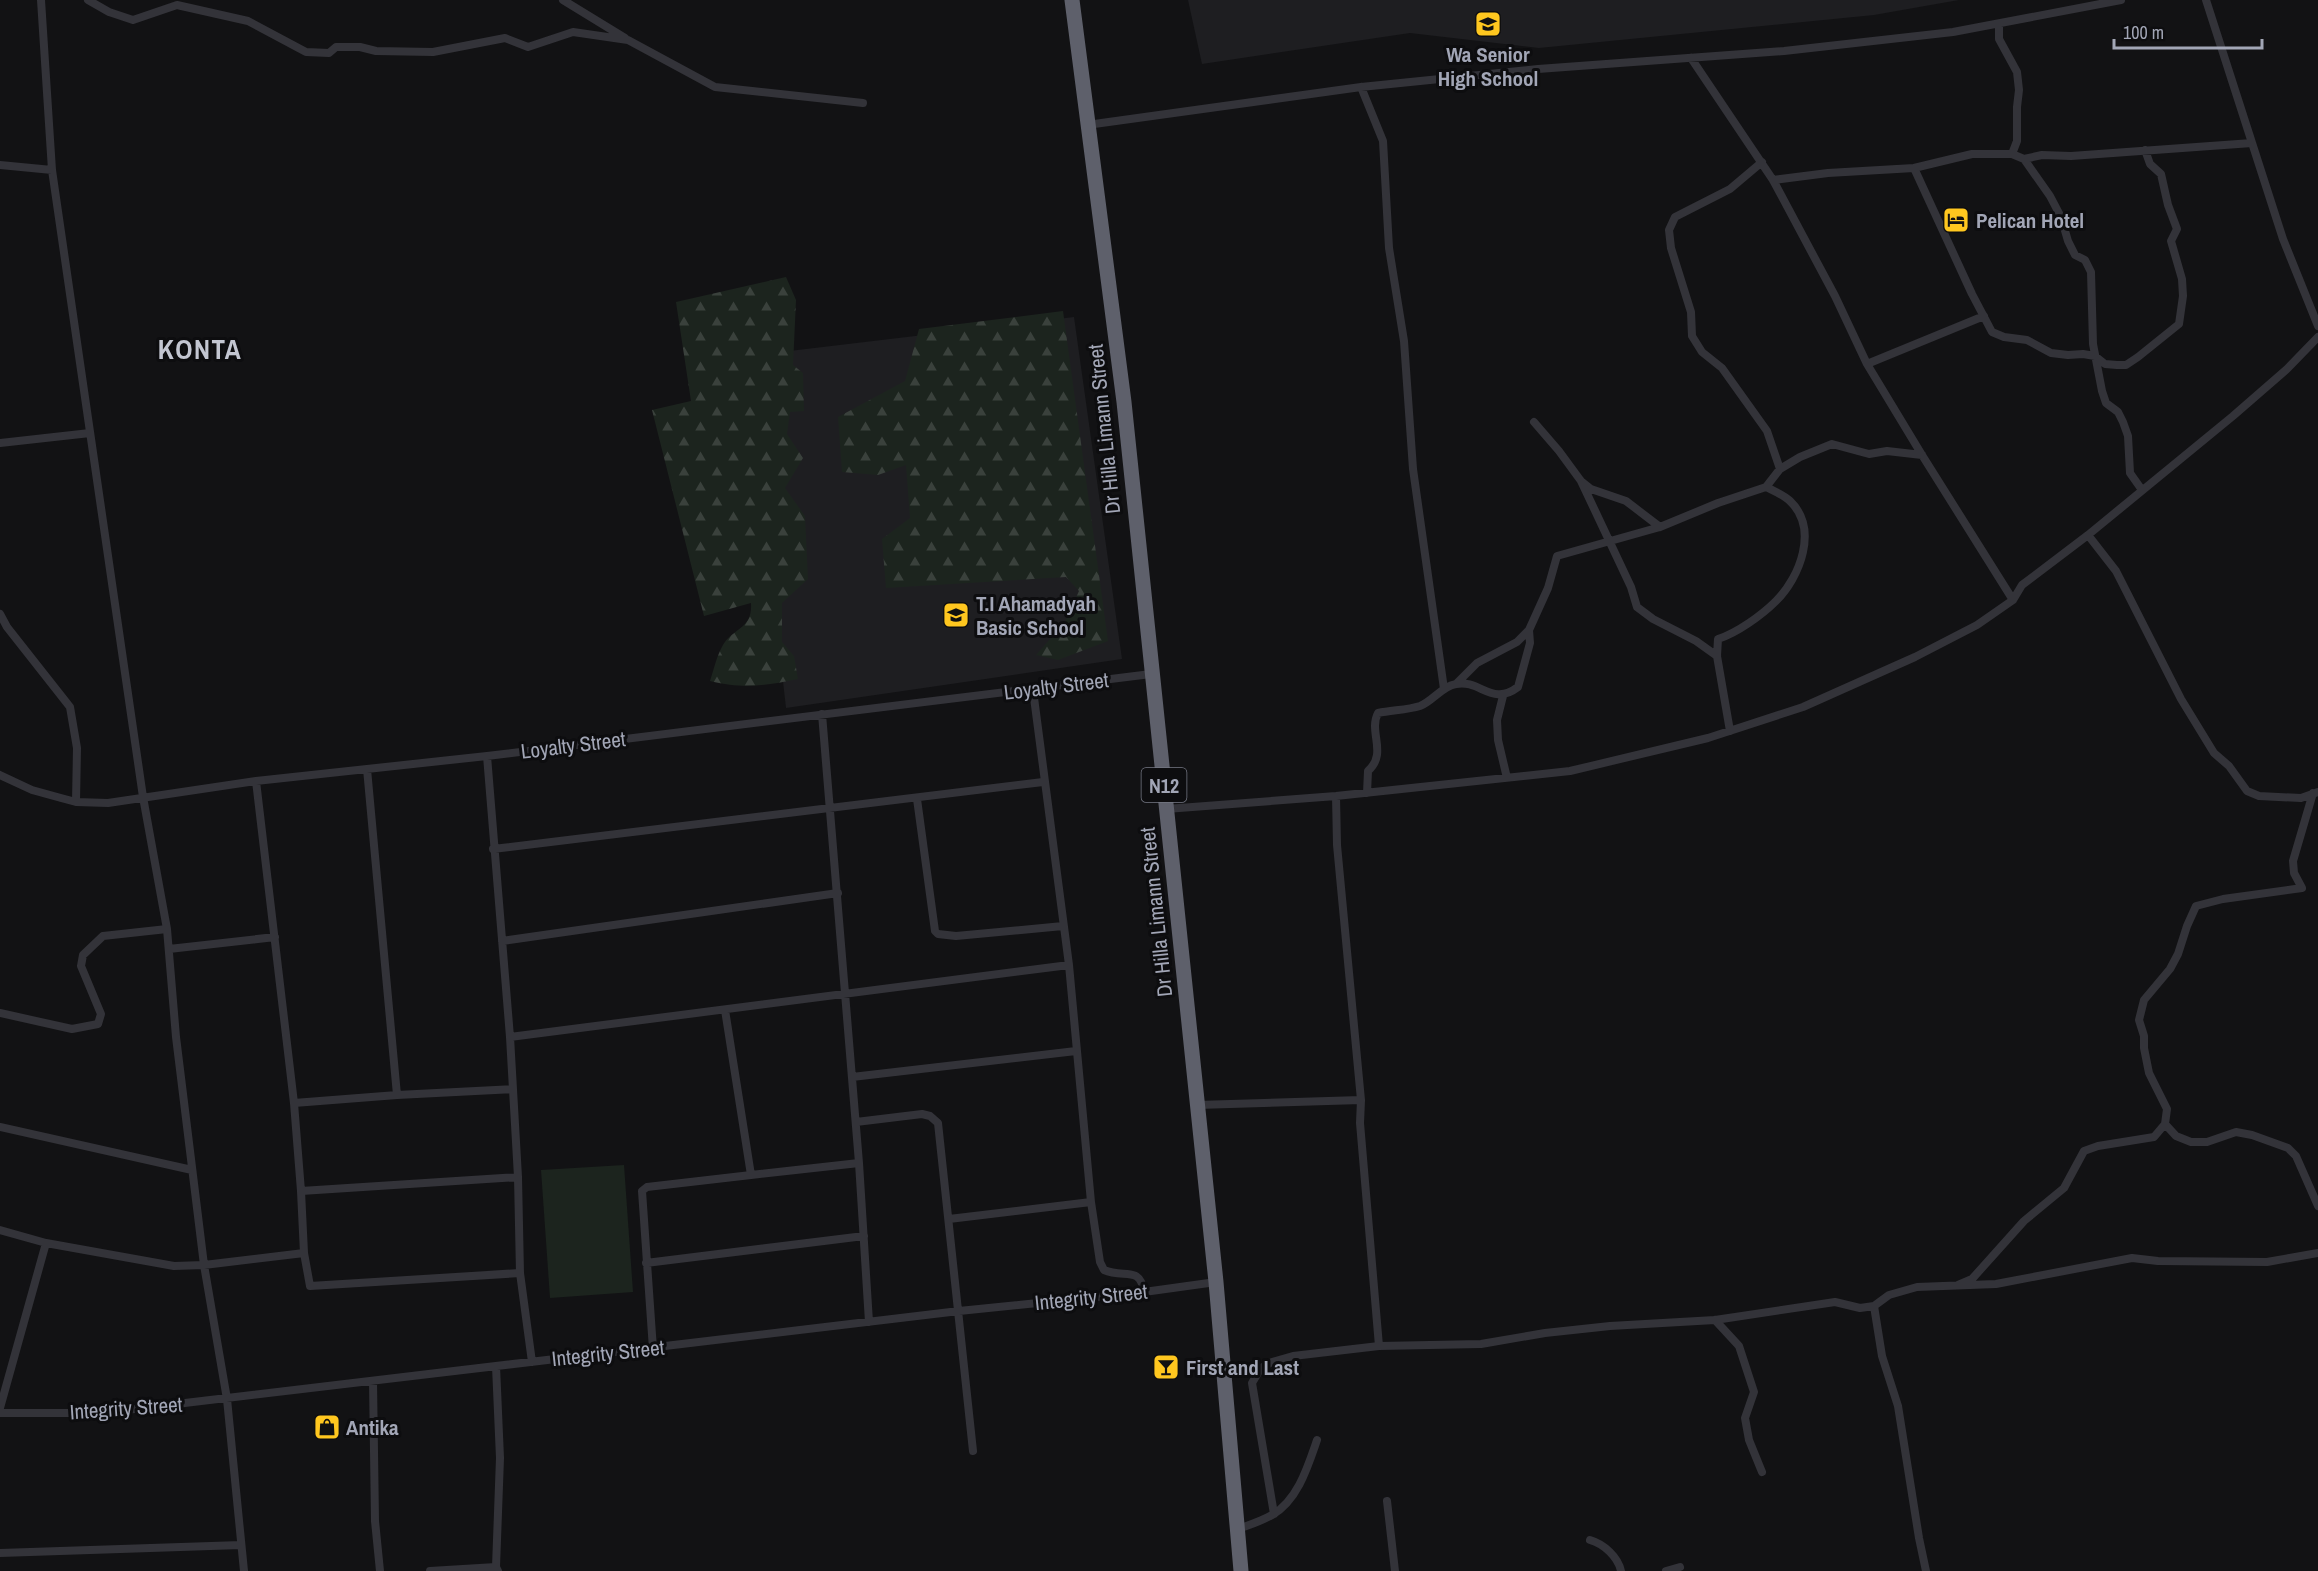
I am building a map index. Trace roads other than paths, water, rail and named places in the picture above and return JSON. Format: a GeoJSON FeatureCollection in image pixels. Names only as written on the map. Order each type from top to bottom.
{"type":"FeatureCollection","features":[{"type":"Feature","properties":{"kind":"highway","name":"Dr Hilla Limann Street"},"geometry":{"type":"LineString","coordinates":[[1072,0],[1124,402],[1216,1282],[1241,1571]]}},
{"type":"Feature","properties":{"kind":"street"},"geometry":{"type":"LineString","coordinates":[[88,0],[109,12],[133,20],[177,5],[248,21],[306,52],[329,53],[336,48],[360,47],[376,51],[434,52],[505,38],[528,47],[573,32],[628,40]]}},
{"type":"Feature","properties":{"kind":"street"},"geometry":{"type":"LineString","coordinates":[[563,0],[628,40],[715,87],[863,103]]}},
{"type":"Feature","properties":{"kind":"street"},"geometry":{"type":"LineString","coordinates":[[1088,125],[1362,87],[1538,69],[1784,51],[1999,25],[2121,0]]}},
{"type":"Feature","properties":{"kind":"street"},"geometry":{"type":"LineString","coordinates":[[2206,0],[2283,239],[2318,326]]}},
{"type":"Feature","properties":{"kind":"street"},"geometry":{"type":"LineString","coordinates":[[41,1],[52,170],[143,797],[167,929],[176,1037],[204,1265],[227,1399],[244,1571]]}},
{"type":"Feature","properties":{"kind":"street"},"geometry":{"type":"LineString","coordinates":[[1999,25],[1999,39],[2017,72],[2019,90],[2016,107],[2017,141],[2012,154]]}},
{"type":"Feature","properties":{"kind":"street"},"geometry":{"type":"LineString","coordinates":[[1691,58],[1773,180],[1835,296],[1867,363],[2013,600]]}},
{"type":"Feature","properties":{"kind":"street"},"geometry":{"type":"LineString","coordinates":[[1362,87],[1383,141],[1389,248],[1404,341],[1413,469],[1444,689]]}},
{"type":"Feature","properties":{"kind":"street"},"geometry":{"type":"LineString","coordinates":[[2024,159],[2042,155],[2071,156],[2252,143]]}},
{"type":"Feature","properties":{"kind":"street"},"geometry":{"type":"LineString","coordinates":[[1914,168],[1992,332],[2004,337],[2027,340],[2051,353],[2083,354],[2094,356],[2105,364],[2126,365],[2179,324],[2183,296],[2182,279],[2171,241],[2177,229],[2168,205],[2161,174],[2150,164],[2145,150]]}},
{"type":"Feature","properties":{"kind":"street"},"geometry":{"type":"LineString","coordinates":[[1773,180],[1828,173],[1914,168],[1972,154],[2012,154],[2024,159],[2050,196],[2061,217],[2075,255],[2085,260],[2091,272],[2094,356],[2106,403],[2118,412],[2128,436],[2130,473],[2142,490]]}},
{"type":"Feature","properties":{"kind":"street"},"geometry":{"type":"LineString","coordinates":[[1761,162],[1730,189],[1675,217],[1669,230],[1671,248],[1691,312],[1692,336],[1702,352],[1722,368],[1767,431],[1780,469]]}},
{"type":"Feature","properties":{"kind":"street"},"geometry":{"type":"LineString","coordinates":[[0,165],[52,170]]}},
{"type":"Feature","properties":{"kind":"street"},"geometry":{"type":"LineString","coordinates":[[1867,363],[1984,316]]}},
{"type":"Feature","properties":{"kind":"street"},"geometry":{"type":"LineString","coordinates":[[1166,809],[1336,796],[1570,771],[1708,738],[1803,707],[1915,657],[1977,625],[2013,600],[2022,585],[2088,535],[2234,416],[2287,369],[2318,337]]}},
{"type":"Feature","properties":{"kind":"street"},"geometry":{"type":"LineString","coordinates":[[1534,422],[1581,481],[1630,587],[1637,608],[1653,620],[1696,641],[1717,656]]}},
{"type":"Feature","properties":{"kind":"street"},"geometry":{"type":"LineString","coordinates":[[0,442],[90,433]]}},
{"type":"Feature","properties":{"kind":"street"},"geometry":{"type":"LineString","coordinates":[[1367,793],[1368,771],[1377,758],[1374,721],[1378,713],[1420,706],[1444,689],[1456,684],[1477,663],[1517,642],[1529,630],[1548,588],[1557,556],[1660,527],[1718,503],[1766,487],[1780,469],[1800,457],[1832,444],[1869,454],[1887,451],[1922,455]]}},
{"type":"Feature","properties":{"kind":"street"},"geometry":{"type":"LineString","coordinates":[[1581,481],[1592,489],[1626,501],[1660,527]]}},
{"type":"Feature","properties":{"kind":"street"},"geometry":{"type":"LineString","coordinates":[[1730,731],[1717,656],[1718,639],[1732,634],[1776,601],[1791,582],[1803,555],[1804,530],[1800,515],[1790,501],[1766,487]]}},
{"type":"Feature","properties":{"kind":"street"},"geometry":{"type":"LineString","coordinates":[[2088,535],[2116,570],[2181,699],[2214,753],[2229,766],[2247,791],[2259,796],[2301,798],[2316,793]]}},
{"type":"Feature","properties":{"kind":"street"},"geometry":{"type":"LineString","coordinates":[[0,614],[7,627],[70,707],[77,748],[76,802]]}},
{"type":"Feature","properties":{"kind":"street"},"geometry":{"type":"LineString","coordinates":[[1456,684],[1475,686],[1486,693],[1503,696],[1518,687],[1530,643],[1529,630]]}},
{"type":"Feature","properties":{"kind":"street","name":"Loyalty Street"},"geometry":{"type":"LineString","coordinates":[[0,775],[32,790],[76,802],[108,803],[256,782],[487,756],[1151,674]]}},
{"type":"Feature","properties":{"kind":"street"},"geometry":{"type":"LineString","coordinates":[[1033,690],[1043,782],[1069,965],[1091,1202],[1100,1262],[1104,1270],[1113,1274],[1139,1276],[1144,1292]]}},
{"type":"Feature","properties":{"kind":"street"},"geometry":{"type":"LineString","coordinates":[[1503,696],[1497,720],[1498,740],[1507,778]]}},
{"type":"Feature","properties":{"kind":"street"},"geometry":{"type":"LineString","coordinates":[[822,714],[856,1122],[869,1322]]}},
{"type":"Feature","properties":{"kind":"street"},"geometry":{"type":"LineString","coordinates":[[487,756],[510,1037],[518,1178],[520,1273],[531,1362]]}},
{"type":"Feature","properties":{"kind":"street"},"geometry":{"type":"LineString","coordinates":[[367,769],[397,1095]]}},
{"type":"Feature","properties":{"kind":"street"},"geometry":{"type":"LineString","coordinates":[[256,782],[294,1103],[304,1253],[310,1286],[520,1273]]}},
{"type":"Feature","properties":{"kind":"street"},"geometry":{"type":"LineString","coordinates":[[493,849],[1043,782]]}},
{"type":"Feature","properties":{"kind":"street"},"geometry":{"type":"LineString","coordinates":[[1952,1287],[1972,1279],[2024,1221],[2064,1188],[2084,1151],[2098,1146],[2154,1137],[2165,1124],[2167,1109],[2150,1073],[2139,1020],[2144,1000],[2174,962],[2196,906],[2223,899],[2302,888],[2294,873],[2293,861],[2316,793]]}},
{"type":"Feature","properties":{"kind":"street"},"geometry":{"type":"LineString","coordinates":[[1336,796],[1337,845],[1361,1100],[1359,1123],[1379,1346]]}},
{"type":"Feature","properties":{"kind":"street"},"geometry":{"type":"LineString","coordinates":[[917,799],[935,931],[938,934],[956,936],[1063,926]]}},
{"type":"Feature","properties":{"kind":"street"},"geometry":{"type":"LineString","coordinates":[[502,941],[838,893]]}},
{"type":"Feature","properties":{"kind":"street"},"geometry":{"type":"LineString","coordinates":[[0,1013],[72,1029],[98,1024],[101,1014],[81,966],[83,956],[103,936],[167,929]]}},
{"type":"Feature","properties":{"kind":"street"},"geometry":{"type":"LineString","coordinates":[[169,949],[275,938]]}},
{"type":"Feature","properties":{"kind":"street"},"geometry":{"type":"LineString","coordinates":[[510,1037],[1069,965]]}},
{"type":"Feature","properties":{"kind":"street"},"geometry":{"type":"LineString","coordinates":[[725,1010],[751,1174]]}},
{"type":"Feature","properties":{"kind":"street"},"geometry":{"type":"LineString","coordinates":[[852,1077],[1076,1051]]}},
{"type":"Feature","properties":{"kind":"street"},"geometry":{"type":"LineString","coordinates":[[294,1103],[513,1089]]}},
{"type":"Feature","properties":{"kind":"street"},"geometry":{"type":"LineString","coordinates":[[1197,1105],[1361,1100]]}},
{"type":"Feature","properties":{"kind":"street"},"geometry":{"type":"LineString","coordinates":[[856,1122],[922,1114],[930,1116],[938,1123],[973,1451]]}},
{"type":"Feature","properties":{"kind":"street"},"geometry":{"type":"LineString","coordinates":[[2165,1124],[2176,1136],[2192,1142],[2207,1142],[2236,1132],[2252,1135],[2288,1148],[2296,1156],[2318,1206]]}},
{"type":"Feature","properties":{"kind":"street"},"geometry":{"type":"LineString","coordinates":[[0,1128],[192,1170]]}},
{"type":"Feature","properties":{"kind":"street"},"geometry":{"type":"LineString","coordinates":[[653,1349],[642,1191],[647,1186],[859,1163]]}},
{"type":"Feature","properties":{"kind":"street"},"geometry":{"type":"LineString","coordinates":[[300,1191],[518,1178]]}},
{"type":"Feature","properties":{"kind":"street"},"geometry":{"type":"LineString","coordinates":[[949,1219],[1091,1202]]}},
{"type":"Feature","properties":{"kind":"street"},"geometry":{"type":"LineString","coordinates":[[0,1230],[46,1243],[174,1266],[204,1265],[304,1253]]}},
{"type":"Feature","properties":{"kind":"street"},"geometry":{"type":"LineString","coordinates":[[646,1263],[864,1236]]}},
{"type":"Feature","properties":{"kind":"street"},"geometry":{"type":"LineString","coordinates":[[0,1408],[46,1243]]}},
{"type":"Feature","properties":{"kind":"street"},"geometry":{"type":"LineString","coordinates":[[1274,1514],[1252,1383],[1261,1368],[1293,1356],[1379,1346],[1481,1344],[1545,1332],[1715,1320],[1835,1302],[1860,1308],[1874,1306],[1889,1295],[1917,1287],[1996,1284],[2132,1258],[2158,1261],[2267,1262],[2318,1253]]}},
{"type":"Feature","properties":{"kind":"street","name":"Integrity Street"},"geometry":{"type":"LineString","coordinates":[[0,1413],[101,1413],[1216,1282]]}},
{"type":"Feature","properties":{"kind":"street"},"geometry":{"type":"LineString","coordinates":[[1874,1306],[1882,1356],[1898,1406],[1926,1571]]}},
{"type":"Feature","properties":{"kind":"street"},"geometry":{"type":"LineString","coordinates":[[1715,1320],[1739,1346],[1754,1392],[1745,1418],[1749,1440],[1762,1472]]}},
{"type":"Feature","properties":{"kind":"street"},"geometry":{"type":"LineString","coordinates":[[430,1571],[497,1569],[500,1458],[496,1366]]}},
{"type":"Feature","properties":{"kind":"street"},"geometry":{"type":"LineString","coordinates":[[373,1381],[375,1521],[380,1571]]}},
{"type":"Feature","properties":{"kind":"street"},"geometry":{"type":"LineString","coordinates":[[1238,1529],[1274,1514],[1298,1487],[1317,1440]]}},
{"type":"Feature","properties":{"kind":"street"},"geometry":{"type":"LineString","coordinates":[[1387,1501],[1395,1571]]}},
{"type":"Feature","properties":{"kind":"street"},"geometry":{"type":"LineString","coordinates":[[1590,1540],[1599,1543],[1611,1554],[1622,1571]]}},
{"type":"Feature","properties":{"kind":"street"},"geometry":{"type":"LineString","coordinates":[[0,1553],[241,1545]]}},
{"type":"Feature","properties":{"kind":"street"},"geometry":{"type":"LineString","coordinates":[[1666,1571],[1680,1567]]}},
{"type":"Feature","properties":{"kind":"place","name":"Wa Senior High School"},"geometry":{"type":"Point","coordinates":[1488,24]}},
{"type":"Feature","properties":{"kind":"place","name":"Pelican Hotel"},"geometry":{"type":"Point","coordinates":[1956,220]}},
{"type":"Feature","properties":{"kind":"place","name":"T.I Ahamadyah Basic School"},"geometry":{"type":"Point","coordinates":[956,615]}},
{"type":"Feature","properties":{"kind":"place","name":"First and Last"},"geometry":{"type":"Point","coordinates":[1166,1367]}},
{"type":"Feature","properties":{"kind":"place","name":"Antika"},"geometry":{"type":"Point","coordinates":[327,1427]}},
{"type":"Feature","properties":{"kind":"district","name":"KONTA"},"geometry":{"type":"Point","coordinates":[200,349]}}]}
